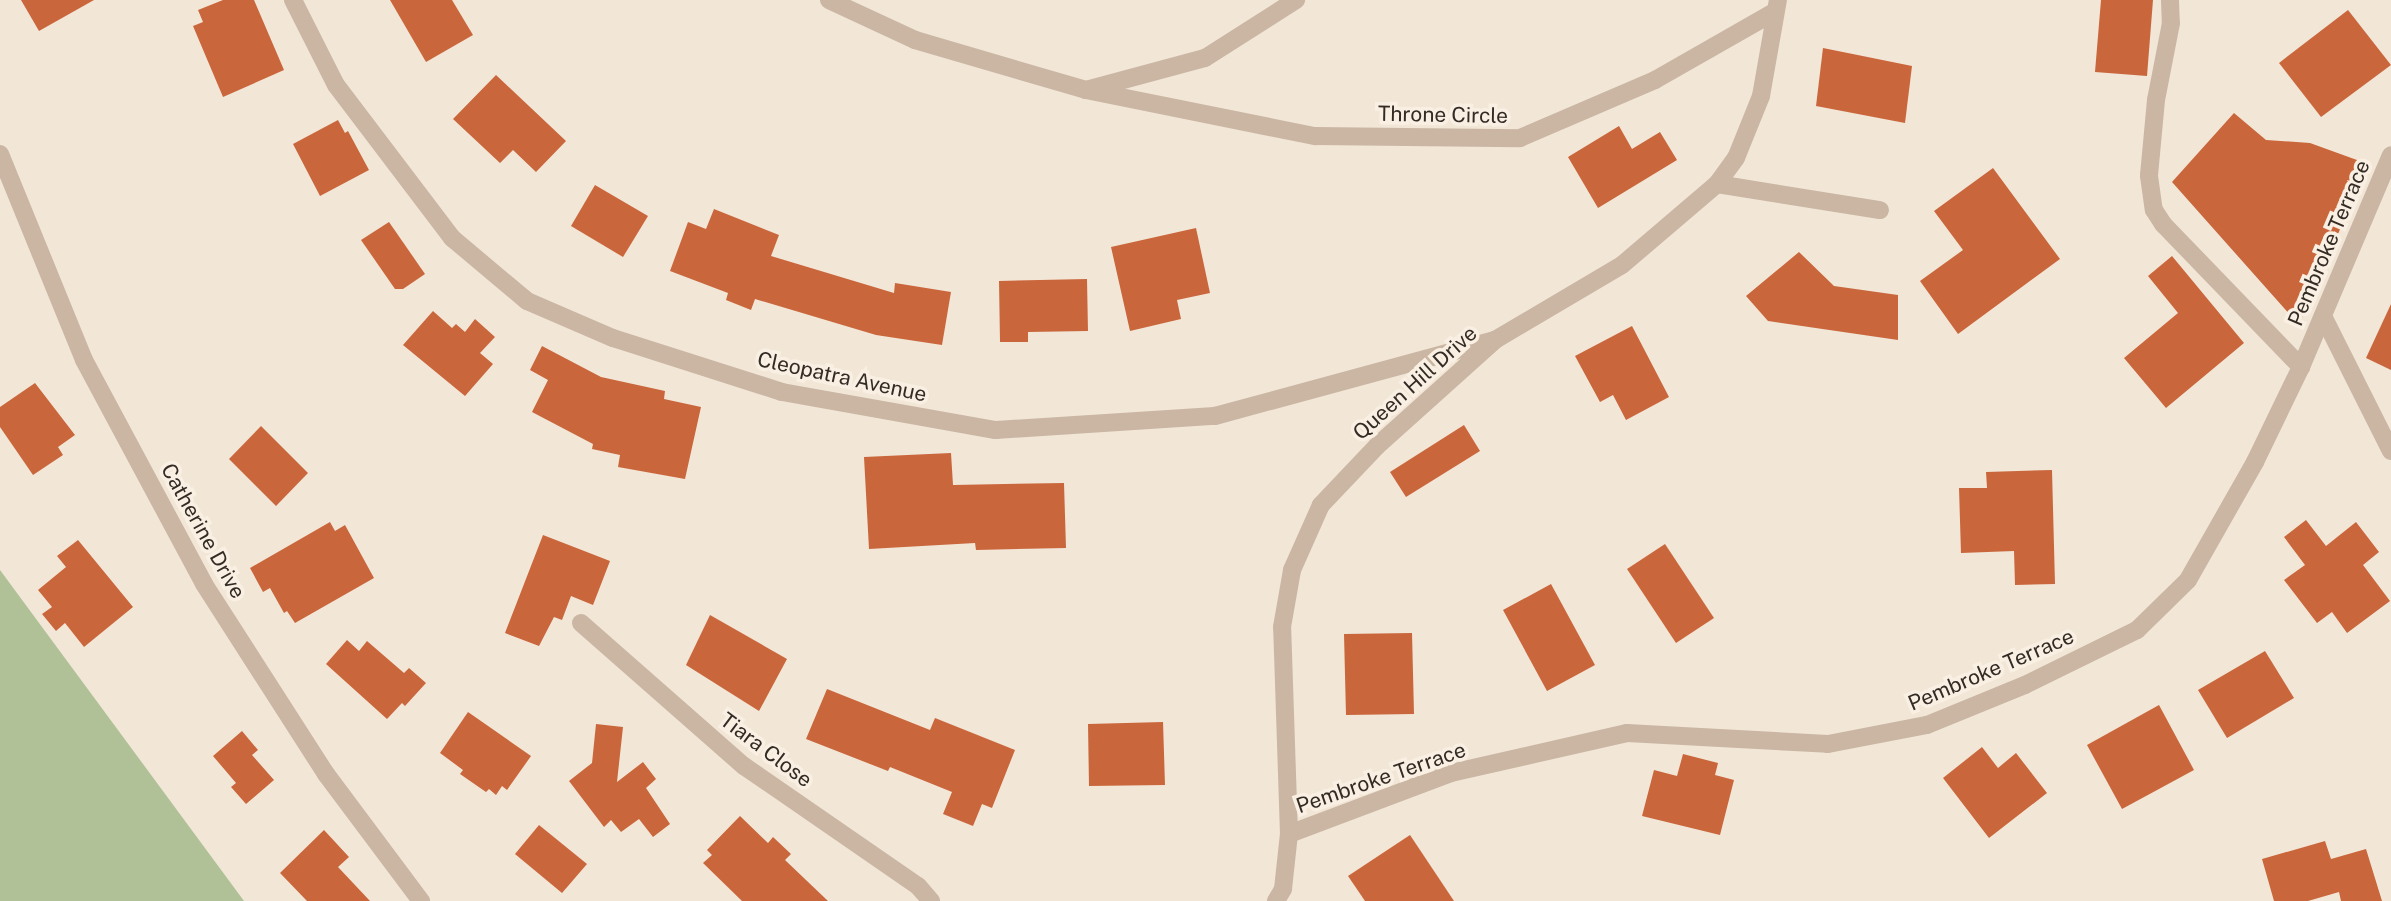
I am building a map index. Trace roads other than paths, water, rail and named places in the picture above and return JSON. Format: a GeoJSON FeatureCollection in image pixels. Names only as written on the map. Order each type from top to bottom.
{"type":"FeatureCollection","features":[{"type":"Feature","properties":{"kind":"street","name":"Cleopatra Avenue"},"geometry":{"type":"LineString","coordinates":[[293,0],[336,85],[452,238],[527,301],[613,338],[782,392],[996,430],[1215,416],[1495,340]]}},
{"type":"Feature","properties":{"kind":"street","name":"Throne Circle"},"geometry":{"type":"LineString","coordinates":[[829,0],[915,40],[1086,90],[1315,136],[1520,138],[1655,80],[1776,6]]}},
{"type":"Feature","properties":{"kind":"street"},"geometry":{"type":"LineString","coordinates":[[1086,90],[1205,58],[1296,0]]}},
{"type":"Feature","properties":{"kind":"street"},"geometry":{"type":"LineString","coordinates":[[2170,0],[2171,23],[2156,100],[2149,176],[2154,209],[2163,225],[2301,368]]}},
{"type":"Feature","properties":{"kind":"street","name":"Queen Hill Drive"},"geometry":{"type":"LineString","coordinates":[[1276,901],[1283,889],[1289,834],[1282,627],[1292,570],[1321,505],[1377,446],[1495,340],[1622,265],[1717,184],[1736,158],[1761,96],[1776,6]]}},
{"type":"Feature","properties":{"kind":"street","name":"Catherine Drive"},"geometry":{"type":"LineString","coordinates":[[0,154],[84,360],[204,584],[326,774],[421,901]]}},
{"type":"Feature","properties":{"kind":"street","name":"Pembroke Terrace"},"geometry":{"type":"LineString","coordinates":[[1289,834],[1451,774],[1627,733],[1828,744],[1927,725],[2025,685],[2137,630],[2188,580],[2255,462],[2301,368],[2391,155]]}},
{"type":"Feature","properties":{"kind":"street"},"geometry":{"type":"LineString","coordinates":[[1717,184],[1880,210]]}},
{"type":"Feature","properties":{"kind":"street"},"geometry":{"type":"LineString","coordinates":[[2323,316],[2391,451]]}},
{"type":"Feature","properties":{"kind":"street","name":"Tiara Close"},"geometry":{"type":"LineString","coordinates":[[581,623],[744,766],[918,886],[931,901]]}}]}
